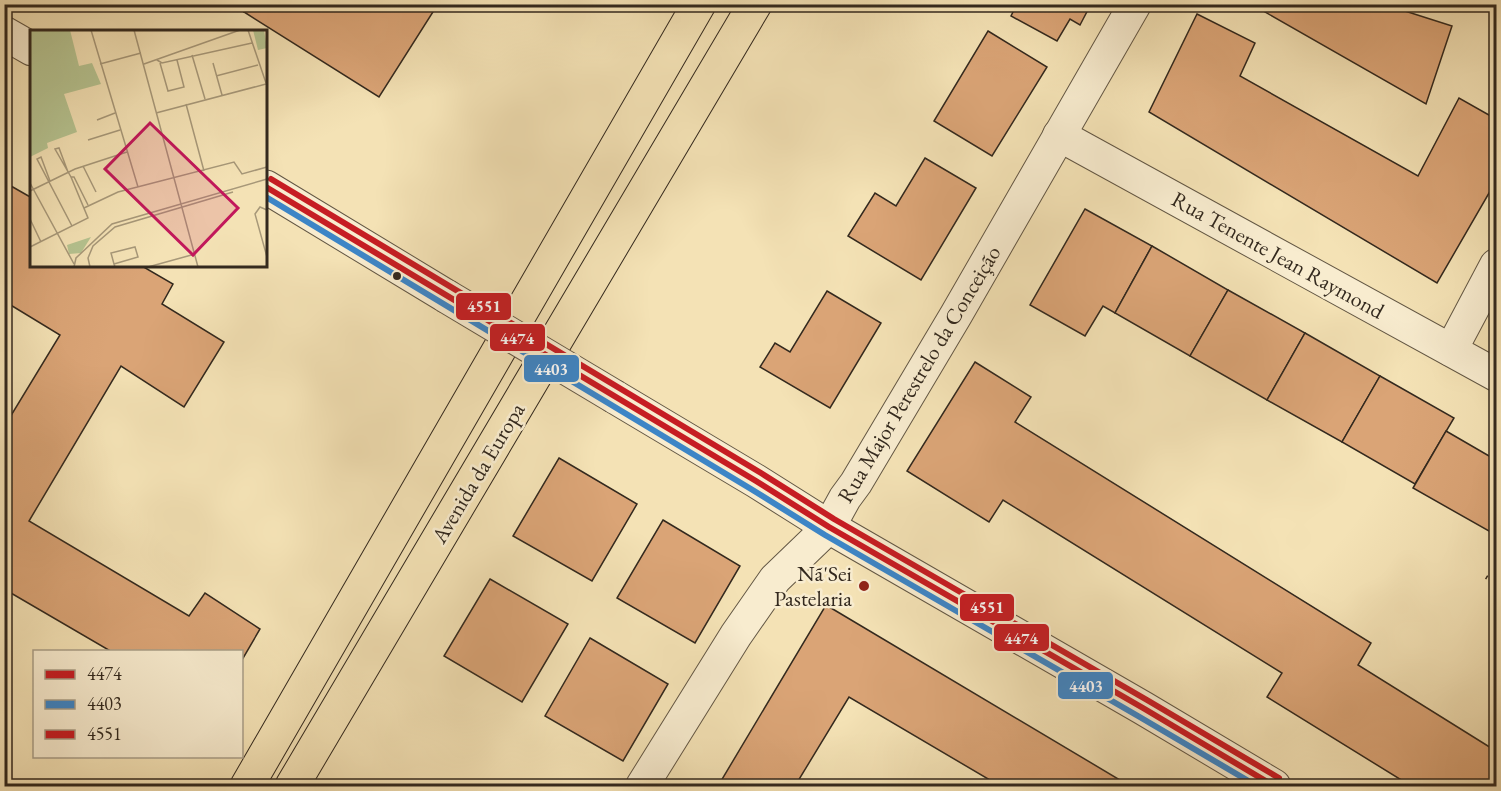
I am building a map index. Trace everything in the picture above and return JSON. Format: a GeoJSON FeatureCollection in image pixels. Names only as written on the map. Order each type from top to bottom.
{"type":"FeatureCollection","features":[{"type":"Feature","properties":{"kind":"main road","name":"Avenida da Europa"},"geometry":{"type":"LineString","coordinates":[[247,786],[699,4]]}},
{"type":"Feature","properties":{"kind":"main road","name":"Avenida da Europa"},"geometry":{"type":"LineString","coordinates":[[292,786],[755,4]]}},
{"type":"Feature","properties":{"kind":"street","name":"Rua Major Perestrelo da Conceição"},"geometry":{"type":"LineString","coordinates":[[642,786],[736,635],[775,579],[829,527],[956,315],[1135,4]]}},
{"type":"Feature","properties":{"kind":"street"},"geometry":{"type":"LineString","coordinates":[[4,33],[30,48]]}},
{"type":"Feature","properties":{"kind":"street","name":"Rua Tenente Jean Raymond"},"geometry":{"type":"LineString","coordinates":[[1059,135],[1497,375]]}},
{"type":"Feature","properties":{"kind":"street"},"geometry":{"type":"LineString","coordinates":[[267,188],[829,527],[1274,786]]}},
{"type":"Feature","properties":{"kind":"street"},"geometry":{"type":"LineString","coordinates":[[1451,350],[1497,265]]}},
{"type":"Feature","properties":{"kind":"path"},"geometry":{"type":"LineString","coordinates":[[1486,577],[1497,583]]}},
{"type":"Feature","properties":{"kind":"building"},"geometry":{"type":"Polygon","coordinates":[[[231,4],[249,4],[244,12],[231,4]]]}},
{"type":"Feature","properties":{"kind":"building"},"geometry":{"type":"Polygon","coordinates":[[[249,4],[438,4],[379,97],[244,12],[249,4]]]}},
{"type":"Feature","properties":{"kind":"building"},"geometry":{"type":"Polygon","coordinates":[[[1017,4],[1091,4],[1080,25],[1070,19],[1057,41],[1011,16],[1017,4]]]}},
{"type":"Feature","properties":{"kind":"building"},"geometry":{"type":"Polygon","coordinates":[[[1251,4],[1383,4],[1452,26],[1426,104],[1251,4]]]}},
{"type":"Feature","properties":{"kind":"building"},"geometry":{"type":"Polygon","coordinates":[[[1197,14],[1255,43],[1240,76],[1418,176],[1459,98],[1496,119],[1496,181],[1437,283],[1149,112],[1197,14]]]}},
{"type":"Feature","properties":{"kind":"building"},"geometry":{"type":"Polygon","coordinates":[[[988,31],[1047,67],[992,156],[934,121],[988,31]]]}},
{"type":"Feature","properties":{"kind":"building"},"geometry":{"type":"Polygon","coordinates":[[[925,158],[976,188],[921,280],[848,236],[875,193],[896,206],[925,158]]]}},
{"type":"Feature","properties":{"kind":"building"},"geometry":{"type":"Polygon","coordinates":[[[4,182],[30,197],[30,267],[144,267],[173,284],[162,304],[224,342],[184,407],[121,366],[29,521],[189,616],[205,593],[260,629],[243,658],[243,650],[109,650],[4,589],[4,427],[60,335],[4,301],[4,182]]]}},
{"type":"Feature","properties":{"kind":"building"},"geometry":{"type":"Polygon","coordinates":[[[1085,209],[1152,246],[1115,313],[1103,306],[1085,336],[1030,305],[1085,209]]]}},
{"type":"Feature","properties":{"kind":"building"},"geometry":{"type":"Polygon","coordinates":[[[1152,246],[1228,290],[1190,356],[1115,313],[1152,246]]]}},
{"type":"Feature","properties":{"kind":"building"},"geometry":{"type":"Polygon","coordinates":[[[1228,290],[1305,333],[1267,400],[1190,356],[1228,290]]]}},
{"type":"Feature","properties":{"kind":"building"},"geometry":{"type":"Polygon","coordinates":[[[827,291],[881,323],[830,408],[760,367],[775,343],[790,352],[827,291]]]}},
{"type":"Feature","properties":{"kind":"building"},"geometry":{"type":"Polygon","coordinates":[[[1305,333],[1380,376],[1342,442],[1267,400],[1305,333]]]}},
{"type":"Feature","properties":{"kind":"building"},"geometry":{"type":"Polygon","coordinates":[[[975,362],[1031,397],[1015,422],[1371,643],[1358,665],[1496,751],[1496,786],[1411,786],[1267,697],[1282,673],[1003,500],[989,522],[907,471],[975,362]]]}},
{"type":"Feature","properties":{"kind":"building"},"geometry":{"type":"Polygon","coordinates":[[[1380,376],[1454,418],[1415,484],[1342,442],[1380,376]]]}},
{"type":"Feature","properties":{"kind":"building"},"geometry":{"type":"Polygon","coordinates":[[[1446,431],[1496,460],[1496,535],[1413,488],[1446,431]]]}},
{"type":"Feature","properties":{"kind":"building"},"geometry":{"type":"Polygon","coordinates":[[[559,458],[637,504],[592,581],[513,536],[559,458]]]}},
{"type":"Feature","properties":{"kind":"building"},"geometry":{"type":"Polygon","coordinates":[[[663,520],[740,566],[695,643],[617,598],[663,520]]]}},
{"type":"Feature","properties":{"kind":"building"},"geometry":{"type":"Polygon","coordinates":[[[490,579],[568,624],[522,702],[444,656],[490,579]]]}},
{"type":"Feature","properties":{"kind":"building"},"geometry":{"type":"Polygon","coordinates":[[[826,605],[1130,786],[1000,786],[849,697],[795,786],[718,786],[826,605]]]}},
{"type":"Feature","properties":{"kind":"building"},"geometry":{"type":"Polygon","coordinates":[[[590,638],[668,684],[623,761],[545,716],[590,638]]]}},
{"type":"Feature","properties":{"kind":"transit line","name":"4551"},"geometry":{"type":"LineString","coordinates":[[271,179],[834,519],[1279,778]]}},
{"type":"Feature","properties":{"kind":"transit line","name":"4474"},"geometry":{"type":"LineString","coordinates":[[267,188],[829,527],[1274,786]]}},
{"type":"Feature","properties":{"kind":"transit line","name":"4403"},"geometry":{"type":"LineString","coordinates":[[267,198],[825,535],[1257,786]]}},
{"type":"Feature","properties":{"kind":"place","name":"Nã'Sei Pastelaria"},"geometry":{"type":"Point","coordinates":[864,586]}}]}
